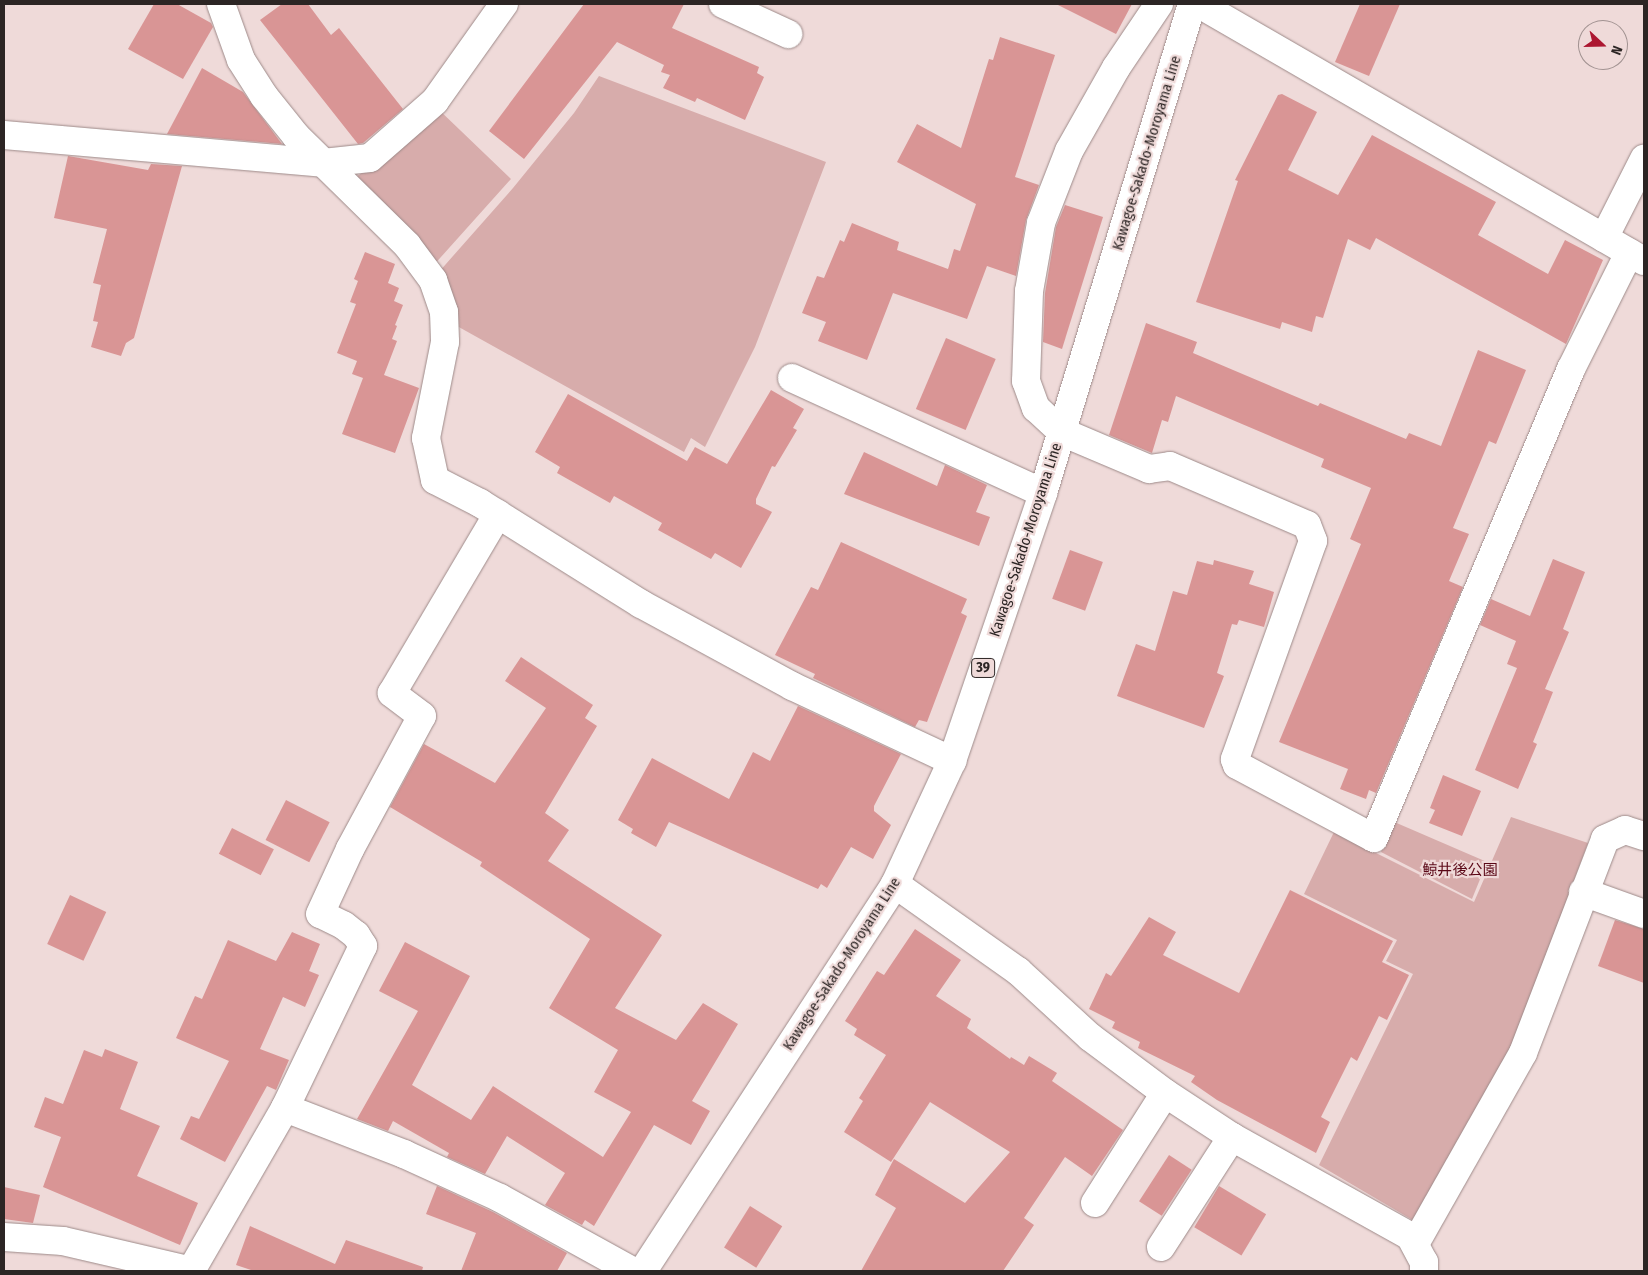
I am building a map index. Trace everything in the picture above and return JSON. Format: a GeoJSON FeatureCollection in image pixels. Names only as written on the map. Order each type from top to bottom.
{"type":"FeatureCollection","features":[{"type":"Feature","properties":{"kind":"street"},"geometry":{"type":"LineString","coordinates":[[221,4],[241,60],[296,136],[407,245],[433,280],[444,312],[445,342],[426,438],[435,480],[498,514],[641,604],[792,686],[952,761]]}},
{"type":"Feature","properties":{"kind":"street"},"geometry":{"type":"LineString","coordinates":[[4,138],[323,163],[370,158],[402,133],[435,101],[504,4]]}},
{"type":"Feature","properties":{"kind":"street"},"geometry":{"type":"LineString","coordinates":[[723,4],[788,34]]}},
{"type":"Feature","properties":{"kind":"street"},"geometry":{"type":"LineString","coordinates":[[1159,4],[1116,68],[1069,151],[1042,223],[1029,290],[1026,381],[1036,408],[1062,432],[1148,469],[1170,466],[1306,525],[1313,541],[1235,759],[1237,765],[1374,838],[1571,369],[1637,257],[1199,4]]}},
{"type":"Feature","properties":{"kind":"street","name":"Kawagoe-Sakado-Moroyama Line"},"geometry":{"type":"LineString","coordinates":[[643,1271],[896,884],[952,761],[1043,493],[1192,4]]}},
{"type":"Feature","properties":{"kind":"street"},"geometry":{"type":"LineString","coordinates":[[1604,238],[1644,159]]}},
{"type":"Feature","properties":{"kind":"street"},"geometry":{"type":"LineString","coordinates":[[792,378],[1043,493]]}},
{"type":"Feature","properties":{"kind":"street"},"geometry":{"type":"LineString","coordinates":[[4,1237],[63,1241],[191,1271],[285,1108],[363,946],[356,935],[343,925],[320,914],[350,848],[422,716],[392,693],[498,514]]}},
{"type":"Feature","properties":{"kind":"street"},"geometry":{"type":"LineString","coordinates":[[1415,1244],[1523,1052],[1605,839],[1625,830],[1644,836]]}},
{"type":"Feature","properties":{"kind":"street"},"geometry":{"type":"LineString","coordinates":[[896,884],[1018,971],[1090,1037],[1165,1093],[1232,1137],[1410,1236],[1424,1262],[1424,1271]]}},
{"type":"Feature","properties":{"kind":"street"},"geometry":{"type":"LineString","coordinates":[[1584,892],[1644,914]]}},
{"type":"Feature","properties":{"kind":"street"},"geometry":{"type":"LineString","coordinates":[[1095,1203],[1165,1093]]}},
{"type":"Feature","properties":{"kind":"street"},"geometry":{"type":"LineString","coordinates":[[285,1108],[404,1154],[492,1194],[632,1271]]}},
{"type":"Feature","properties":{"kind":"street"},"geometry":{"type":"LineString","coordinates":[[1161,1247],[1232,1137]]}},
{"type":"Feature","properties":{"kind":"green space"},"geometry":{"type":"Polygon","coordinates":[[[599,76],[826,162],[755,347],[705,447],[691,438],[684,452],[457,326],[438,273],[513,188],[574,113],[599,76]]]}},
{"type":"Feature","properties":{"kind":"green space"},"geometry":{"type":"Polygon","coordinates":[[[436,107],[511,179],[432,267],[356,177],[400,146],[436,107]]]}},
{"type":"Feature","properties":{"kind":"green space"},"geometry":{"type":"Polygon","coordinates":[[[1511,817],[1588,843],[1510,1051],[1416,1222],[1319,1165],[1413,974],[1386,961],[1397,940],[1304,894],[1334,832],[1474,902],[1511,817]]]}},
{"type":"Feature","properties":{"kind":"green space","name":"鯨井後公園"},"geometry":{"type":"Polygon","coordinates":[[[1392,821],[1487,862],[1472,899],[1381,852],[1392,821]]]}},
{"type":"Feature","properties":{"kind":"building"},"geometry":{"type":"Polygon","coordinates":[[[154,4],[177,4],[211,23],[213,27],[183,79],[128,49],[154,4]]]}},
{"type":"Feature","properties":{"kind":"building"},"geometry":{"type":"Polygon","coordinates":[[[282,4],[308,4],[331,35],[339,28],[403,109],[363,143],[358,144],[260,20],[282,4]]]}},
{"type":"Feature","properties":{"kind":"building"},"geometry":{"type":"Polygon","coordinates":[[[584,4],[684,4],[672,28],[759,67],[757,73],[764,77],[745,120],[697,98],[695,102],[663,88],[670,75],[661,72],[664,65],[617,42],[524,159],[489,131],[584,4]]]}},
{"type":"Feature","properties":{"kind":"building"},"geometry":{"type":"Polygon","coordinates":[[[1056,4],[1132,4],[1116,34],[1056,4]]]}},
{"type":"Feature","properties":{"kind":"building"},"geometry":{"type":"Polygon","coordinates":[[[1360,4],[1400,4],[1369,76],[1335,62],[1360,4]]]}},
{"type":"Feature","properties":{"kind":"building"},"geometry":{"type":"Polygon","coordinates":[[[1000,37],[1055,55],[1015,177],[1039,185],[1026,220],[1016,276],[987,266],[967,319],[893,293],[867,360],[818,341],[826,322],[802,313],[817,276],[824,278],[840,240],[844,242],[852,223],[899,242],[897,250],[948,269],[954,249],[960,251],[976,204],[897,162],[917,124],[961,148],[989,59],[993,60],[1000,37]]]}},
{"type":"Feature","properties":{"kind":"building"},"geometry":{"type":"Polygon","coordinates":[[[202,68],[243,92],[282,144],[167,134],[202,68]]]}},
{"type":"Feature","properties":{"kind":"building"},"geometry":{"type":"Polygon","coordinates":[[[1282,94],[1317,112],[1288,170],[1338,195],[1372,135],[1496,202],[1478,235],[1548,274],[1565,240],[1603,260],[1566,344],[1376,238],[1370,250],[1348,239],[1323,318],[1316,316],[1312,332],[1282,322],[1280,329],[1196,302],[1238,181],[1235,180],[1278,95],[1282,94]]]}},
{"type":"Feature","properties":{"kind":"building"},"geometry":{"type":"Polygon","coordinates":[[[68,156],[148,170],[151,164],[182,166],[134,338],[126,343],[121,356],[91,347],[98,322],[93,321],[101,285],[93,283],[107,229],[54,218],[68,156]]]}},
{"type":"Feature","properties":{"kind":"building"},"geometry":{"type":"Polygon","coordinates":[[[1065,205],[1103,217],[1062,349],[1043,342],[1045,293],[1056,227],[1065,205]]]}},
{"type":"Feature","properties":{"kind":"building"},"geometry":{"type":"Polygon","coordinates":[[[365,252],[395,264],[388,283],[399,288],[394,301],[403,305],[392,339],[397,341],[384,375],[419,388],[395,453],[342,434],[363,378],[352,374],[357,361],[337,353],[356,304],[350,302],[358,281],[354,279],[365,252]]]}},
{"type":"Feature","properties":{"kind":"building"},"geometry":{"type":"Polygon","coordinates":[[[1146,323],[1197,342],[1193,353],[1318,406],[1320,403],[1406,439],[1409,433],[1441,446],[1478,350],[1526,370],[1496,444],[1489,441],[1453,528],[1469,534],[1449,581],[1463,587],[1376,793],[1369,790],[1366,799],[1340,789],[1348,769],[1279,742],[1361,544],[1350,539],[1371,488],[1321,467],[1324,459],[1176,396],[1168,422],[1162,420],[1152,453],[1109,435],[1146,323]]]}},
{"type":"Feature","properties":{"kind":"building"},"geometry":{"type":"Polygon","coordinates":[[[946,338],[996,359],[966,430],[916,409],[946,338]]]}},
{"type":"Feature","properties":{"kind":"building"},"geometry":{"type":"Polygon","coordinates":[[[771,390],[804,409],[793,428],[797,430],[775,467],[772,466],[756,499],[756,504],[772,512],[741,568],[715,553],[711,559],[658,530],[662,523],[614,496],[610,503],[557,473],[560,467],[535,452],[568,394],[687,461],[695,447],[727,464],[771,390]]]}},
{"type":"Feature","properties":{"kind":"building"},"geometry":{"type":"Polygon","coordinates":[[[864,452],[937,486],[945,465],[987,485],[976,512],[990,517],[979,546],[844,494],[864,452]]]}},
{"type":"Feature","properties":{"kind":"building"},"geometry":{"type":"Polygon","coordinates":[[[841,542],[967,599],[961,613],[967,616],[927,722],[919,720],[915,727],[813,678],[815,674],[775,655],[811,587],[818,590],[841,542]]]}},
{"type":"Feature","properties":{"kind":"building"},"geometry":{"type":"Polygon","coordinates":[[[1070,550],[1103,562],[1085,611],[1052,599],[1070,550]]]}},
{"type":"Feature","properties":{"kind":"building"},"geometry":{"type":"Polygon","coordinates":[[[1553,559],[1585,572],[1563,629],[1569,632],[1545,689],[1553,692],[1533,742],[1537,744],[1518,789],[1475,770],[1517,668],[1507,664],[1516,641],[1480,625],[1491,599],[1530,616],[1553,559]]]}},
{"type":"Feature","properties":{"kind":"building"},"geometry":{"type":"Polygon","coordinates":[[[1214,560],[1254,571],[1249,584],[1274,592],[1264,627],[1239,620],[1237,625],[1232,624],[1217,673],[1224,676],[1204,728],[1117,696],[1136,644],[1155,651],[1173,591],[1187,595],[1197,561],[1213,565],[1214,560]]]}},
{"type":"Feature","properties":{"kind":"building"},"geometry":{"type":"Polygon","coordinates":[[[521,657],[593,705],[585,718],[597,726],[545,813],[569,830],[548,861],[662,935],[615,1008],[676,1040],[703,1003],[738,1024],[692,1101],[710,1111],[691,1145],[654,1125],[594,1226],[585,1220],[582,1225],[545,1205],[565,1173],[507,1136],[485,1174],[447,1157],[449,1153],[393,1121],[388,1131],[357,1119],[418,1011],[379,991],[405,942],[470,976],[412,1085],[471,1120],[493,1086],[603,1157],[631,1112],[594,1092],[618,1050],[549,1008],[590,939],[480,866],[482,862],[390,807],[424,744],[495,783],[546,708],[505,681],[521,657]]]}},
{"type":"Feature","properties":{"kind":"building"},"geometry":{"type":"Polygon","coordinates":[[[798,706],[901,754],[874,806],[874,811],[891,825],[873,859],[851,847],[827,888],[821,884],[818,889],[669,822],[656,847],[631,833],[633,829],[618,820],[652,758],[729,799],[753,752],[770,761],[798,706]]]}},
{"type":"Feature","properties":{"kind":"building"},"geometry":{"type":"Polygon","coordinates":[[[1443,775],[1481,791],[1462,836],[1429,823],[1435,810],[1430,808],[1443,775]]]}},
{"type":"Feature","properties":{"kind":"building"},"geometry":{"type":"Polygon","coordinates":[[[286,800],[330,822],[309,862],[266,840],[286,800]]]}},
{"type":"Feature","properties":{"kind":"building"},"geometry":{"type":"Polygon","coordinates":[[[232,828],[274,849],[261,875],[219,854],[232,828]]]}},
{"type":"Feature","properties":{"kind":"building"},"geometry":{"type":"Polygon","coordinates":[[[1290,890],[1393,941],[1382,962],[1409,975],[1387,1020],[1379,1016],[1357,1061],[1351,1057],[1321,1117],[1330,1122],[1316,1153],[1217,1100],[1191,1082],[1195,1076],[1138,1048],[1140,1042],[1112,1028],[1115,1022],[1089,1009],[1106,973],[1111,976],[1149,917],[1176,932],[1163,955],[1239,993],[1290,890]]]}},
{"type":"Feature","properties":{"kind":"building"},"geometry":{"type":"Polygon","coordinates":[[[70,895],[106,912],[83,961],[47,944],[70,895]]]}},
{"type":"Feature","properties":{"kind":"building"},"geometry":{"type":"Polygon","coordinates":[[[1615,920],[1644,929],[1644,983],[1598,966],[1615,920]]]}},
{"type":"Feature","properties":{"kind":"building"},"geometry":{"type":"Polygon","coordinates":[[[915,929],[961,960],[936,996],[971,1019],[967,1028],[1010,1059],[1011,1057],[1024,1065],[1029,1056],[1057,1073],[1052,1081],[1123,1130],[1092,1176],[1065,1157],[1024,1218],[1034,1225],[1003,1271],[861,1271],[896,1208],[875,1195],[894,1159],[965,1203],[1010,1152],[930,1102],[891,1162],[844,1132],[863,1101],[859,1098],[886,1055],[854,1035],[857,1029],[845,1021],[877,971],[884,975],[915,929]]]}},
{"type":"Feature","properties":{"kind":"building"},"geometry":{"type":"Polygon","coordinates":[[[292,932],[320,944],[309,971],[319,975],[305,1007],[283,997],[260,1049],[289,1060],[276,1090],[267,1086],[225,1162],[180,1139],[191,1116],[199,1119],[229,1061],[176,1038],[195,996],[202,999],[228,940],[276,961],[292,932]]]}},
{"type":"Feature","properties":{"kind":"building"},"geometry":{"type":"Polygon","coordinates":[[[105,1049],[138,1062],[120,1109],[160,1126],[137,1176],[198,1203],[180,1245],[43,1187],[61,1137],[34,1127],[45,1097],[63,1104],[84,1050],[102,1057],[105,1049]]]}},
{"type":"Feature","properties":{"kind":"building"},"geometry":{"type":"Polygon","coordinates":[[[1169,1155],[1192,1170],[1162,1216],[1139,1201],[1169,1155]]]}},
{"type":"Feature","properties":{"kind":"building"},"geometry":{"type":"Polygon","coordinates":[[[437,1186],[493,1212],[567,1253],[557,1271],[461,1271],[476,1233],[426,1214],[437,1186]]]}},
{"type":"Feature","properties":{"kind":"building"},"geometry":{"type":"Polygon","coordinates":[[[1219,1186],[1266,1214],[1241,1255],[1194,1227],[1219,1186]]]}},
{"type":"Feature","properties":{"kind":"building"},"geometry":{"type":"Polygon","coordinates":[[[4,1187],[40,1195],[33,1223],[4,1219],[4,1187]]]}},
{"type":"Feature","properties":{"kind":"building"},"geometry":{"type":"Polygon","coordinates":[[[750,1206],[782,1226],[756,1268],[724,1248],[750,1206]]]}},
{"type":"Feature","properties":{"kind":"building"},"geometry":{"type":"Polygon","coordinates":[[[250,1226],[335,1264],[346,1240],[423,1267],[422,1271],[254,1271],[236,1265],[250,1226]]]}}]}
